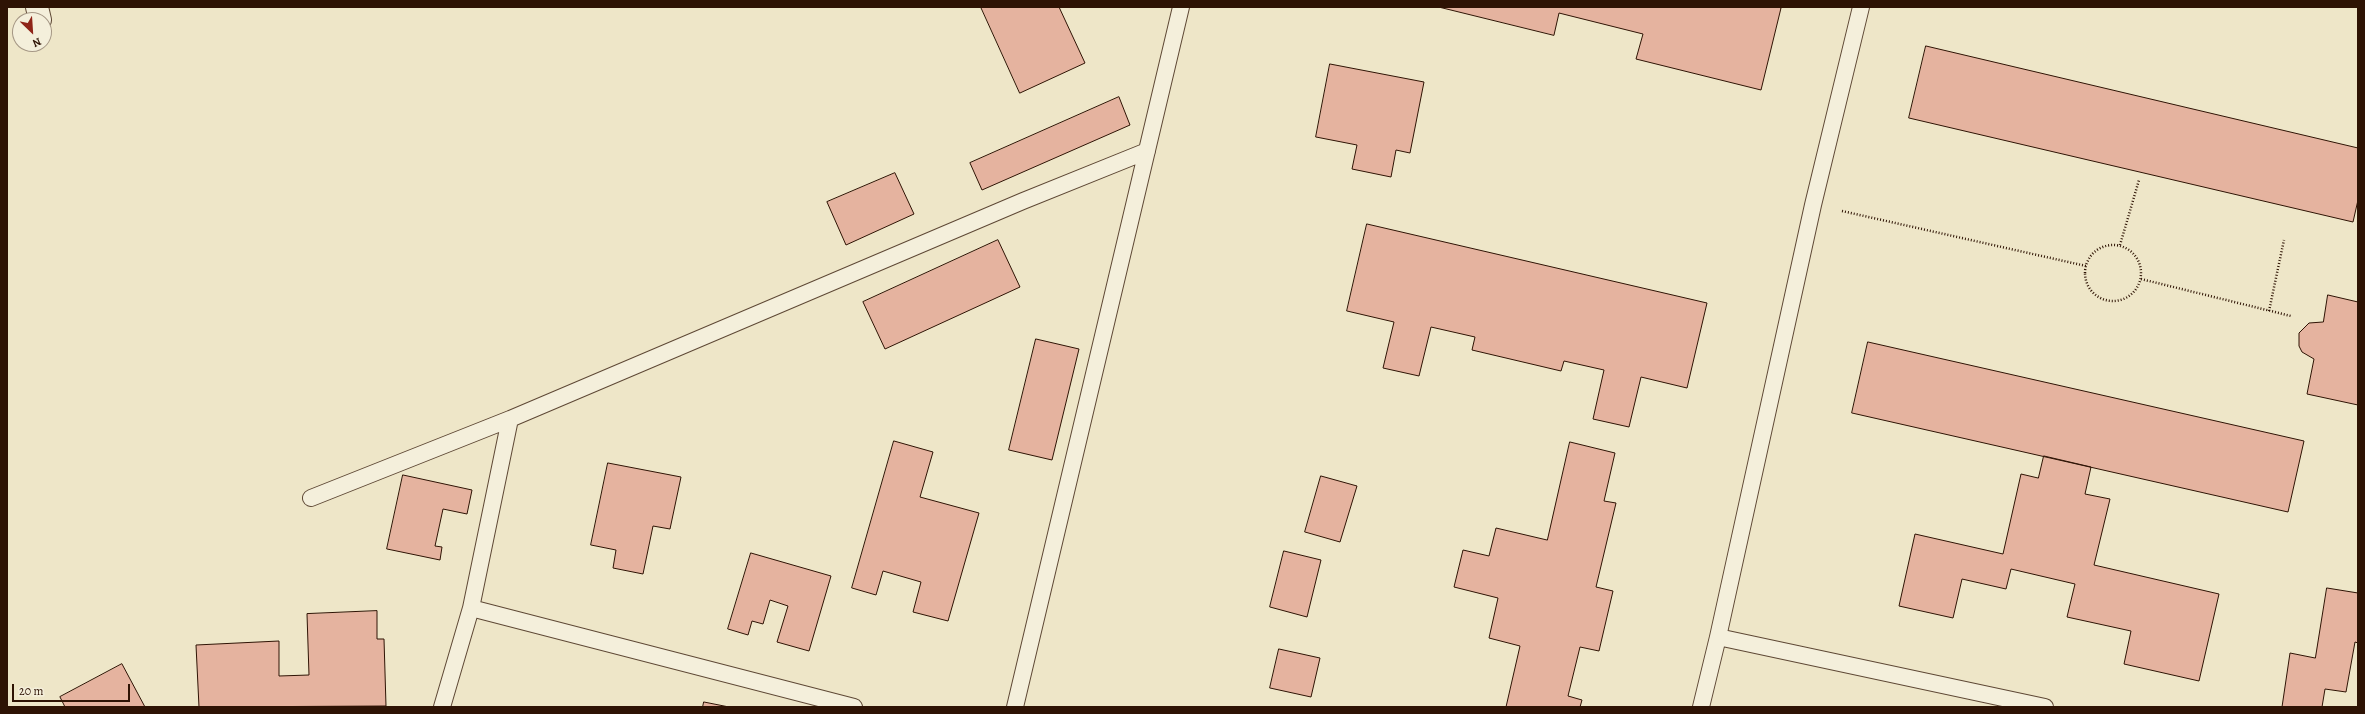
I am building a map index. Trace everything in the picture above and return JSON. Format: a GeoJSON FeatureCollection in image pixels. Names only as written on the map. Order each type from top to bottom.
{"type":"FeatureCollection","features":[{"type":"Feature","properties":{"kind":"lane"},"geometry":{"type":"LineString","coordinates":[[1015,707],[1181,7]]}},
{"type":"Feature","properties":{"kind":"lane"},"geometry":{"type":"LineString","coordinates":[[1701,707],[1718,637],[1813,205],[1862,7]]}},
{"type":"Feature","properties":{"kind":"lane"},"geometry":{"type":"LineString","coordinates":[[311,498],[510,419],[1016,204],[1147,151]]}},
{"type":"Feature","properties":{"kind":"lane"},"geometry":{"type":"LineString","coordinates":[[442,707],[471,608],[510,419]]}},
{"type":"Feature","properties":{"kind":"lane"},"geometry":{"type":"LineString","coordinates":[[471,608],[854,707]]}},
{"type":"Feature","properties":{"kind":"lane"},"geometry":{"type":"LineString","coordinates":[[1718,637],[2045,707]]}},
{"type":"Feature","properties":{"kind":"path"},"geometry":{"type":"LineString","coordinates":[[2120,246],[2139,180]]}},
{"type":"Feature","properties":{"kind":"path"},"geometry":{"type":"LineString","coordinates":[[1813,205],[2086,266]]}},
{"type":"Feature","properties":{"kind":"path"},"geometry":{"type":"LineString","coordinates":[[2269,311],[2284,240]]}},
{"type":"Feature","properties":{"kind":"path"},"geometry":{"type":"LineString","coordinates":[[2109,245],[2120,246],[2130,250],[2137,258],[2142,269],[2141,279],[2136,290],[2128,297],[2118,301],[2106,300],[2096,296],[2089,288],[2085,277],[2086,266],[2091,256],[2099,249],[2109,245]]}},
{"type":"Feature","properties":{"kind":"path"},"geometry":{"type":"LineString","coordinates":[[2141,279],[2291,316]]}},
{"type":"Feature","properties":{"kind":"building"},"geometry":{"type":"Polygon","coordinates":[[[981,7],[1059,7],[1085,63],[1020,93],[981,7]]]}},
{"type":"Feature","properties":{"kind":"building"},"geometry":{"type":"Polygon","coordinates":[[[1439,7],[1781,8],[1761,90],[1636,59],[1643,34],[1559,13],[1554,35],[1439,7]]]}},
{"type":"Feature","properties":{"kind":"building"},"geometry":{"type":"Polygon","coordinates":[[[1926,46],[2358,148],[2358,200],[2353,222],[1909,118],[1926,46]]]}},
{"type":"Feature","properties":{"kind":"building"},"geometry":{"type":"Polygon","coordinates":[[[1330,64],[1424,82],[1410,153],[1396,150],[1391,177],[1352,169],[1357,145],[1316,137],[1330,64]]]}},
{"type":"Feature","properties":{"kind":"building"},"geometry":{"type":"Polygon","coordinates":[[[1119,97],[1130,125],[982,190],[970,163],[1119,97]]]}},
{"type":"Feature","properties":{"kind":"building"},"geometry":{"type":"Polygon","coordinates":[[[895,173],[914,214],[846,245],[827,202],[895,173]]]}},
{"type":"Feature","properties":{"kind":"building"},"geometry":{"type":"Polygon","coordinates":[[[1367,224],[1707,303],[1687,388],[1641,377],[1629,427],[1593,419],[1604,370],[1564,361],[1561,371],[1472,350],[1475,337],[1431,327],[1419,376],[1383,368],[1394,322],[1347,311],[1367,224]]]}},
{"type":"Feature","properties":{"kind":"building"},"geometry":{"type":"Polygon","coordinates":[[[998,240],[1020,287],[885,349],[863,302],[998,240]]]}},
{"type":"Feature","properties":{"kind":"building"},"geometry":{"type":"Polygon","coordinates":[[[2328,295],[2358,302],[2358,405],[2307,394],[2314,359],[2302,352],[2299,346],[2299,333],[2309,323],[2323,322],[2328,295]]]}},
{"type":"Feature","properties":{"kind":"building"},"geometry":{"type":"Polygon","coordinates":[[[1036,339],[1079,349],[1052,460],[1009,450],[1036,339]]]}},
{"type":"Feature","properties":{"kind":"building"},"geometry":{"type":"Polygon","coordinates":[[[1868,342],[2304,441],[2288,512],[1852,413],[1868,342]]]}},
{"type":"Feature","properties":{"kind":"building"},"geometry":{"type":"Polygon","coordinates":[[[894,441],[933,452],[920,497],[979,513],[948,621],[913,612],[921,582],[883,571],[876,595],[852,588],[894,441]]]}},
{"type":"Feature","properties":{"kind":"building"},"geometry":{"type":"Polygon","coordinates":[[[1570,442],[1615,453],[1604,501],[1616,503],[1596,587],[1613,591],[1599,651],[1580,647],[1568,696],[1582,700],[1580,707],[1506,707],[1520,646],[1489,638],[1498,598],[1454,587],[1463,550],[1489,556],[1496,528],[1547,540],[1570,442]]]}},
{"type":"Feature","properties":{"kind":"building"},"geometry":{"type":"Polygon","coordinates":[[[2044,456],[2091,467],[2085,494],[2110,499],[2094,565],[2219,594],[2199,681],[2124,664],[2131,631],[2067,617],[2075,584],[2011,569],[2006,589],[1962,579],[1953,618],[1899,606],[1915,534],[2003,554],[2021,474],[2038,478],[2044,456]]]}},
{"type":"Feature","properties":{"kind":"building"},"geometry":{"type":"Polygon","coordinates":[[[608,463],[681,477],[670,529],[653,526],[643,574],[613,568],[616,550],[591,545],[608,463]]]}},
{"type":"Feature","properties":{"kind":"building"},"geometry":{"type":"Polygon","coordinates":[[[403,475],[472,490],[467,514],[443,509],[435,546],[442,547],[440,560],[387,549],[403,475]]]}},
{"type":"Feature","properties":{"kind":"building"},"geometry":{"type":"Polygon","coordinates":[[[1321,476],[1357,486],[1340,542],[1305,532],[1321,476]]]}},
{"type":"Feature","properties":{"kind":"building"},"geometry":{"type":"Polygon","coordinates":[[[1284,551],[1321,560],[1307,617],[1270,607],[1284,551]]]}},
{"type":"Feature","properties":{"kind":"building"},"geometry":{"type":"Polygon","coordinates":[[[751,553],[831,576],[809,651],[777,642],[788,606],[770,600],[763,624],[752,621],[748,635],[728,629],[751,553]]]}},
{"type":"Feature","properties":{"kind":"building"},"geometry":{"type":"Polygon","coordinates":[[[2327,588],[2358,593],[2358,643],[2355,642],[2346,692],[2325,689],[2322,707],[2282,707],[2290,653],[2315,658],[2327,588]]]}},
{"type":"Feature","properties":{"kind":"building"},"geometry":{"type":"Polygon","coordinates":[[[377,611],[377,639],[384,639],[386,706],[199,707],[196,645],[279,641],[279,676],[309,675],[307,614],[377,611]]]}},
{"type":"Feature","properties":{"kind":"building"},"geometry":{"type":"Polygon","coordinates":[[[1279,649],[1320,658],[1311,697],[1270,688],[1279,649]]]}},
{"type":"Feature","properties":{"kind":"building"},"geometry":{"type":"Polygon","coordinates":[[[122,664],[145,707],[65,707],[60,697],[122,664]]]}},
{"type":"Feature","properties":{"kind":"building"},"geometry":{"type":"Polygon","coordinates":[[[704,702],[729,707],[703,707],[704,702]]]}}]}
